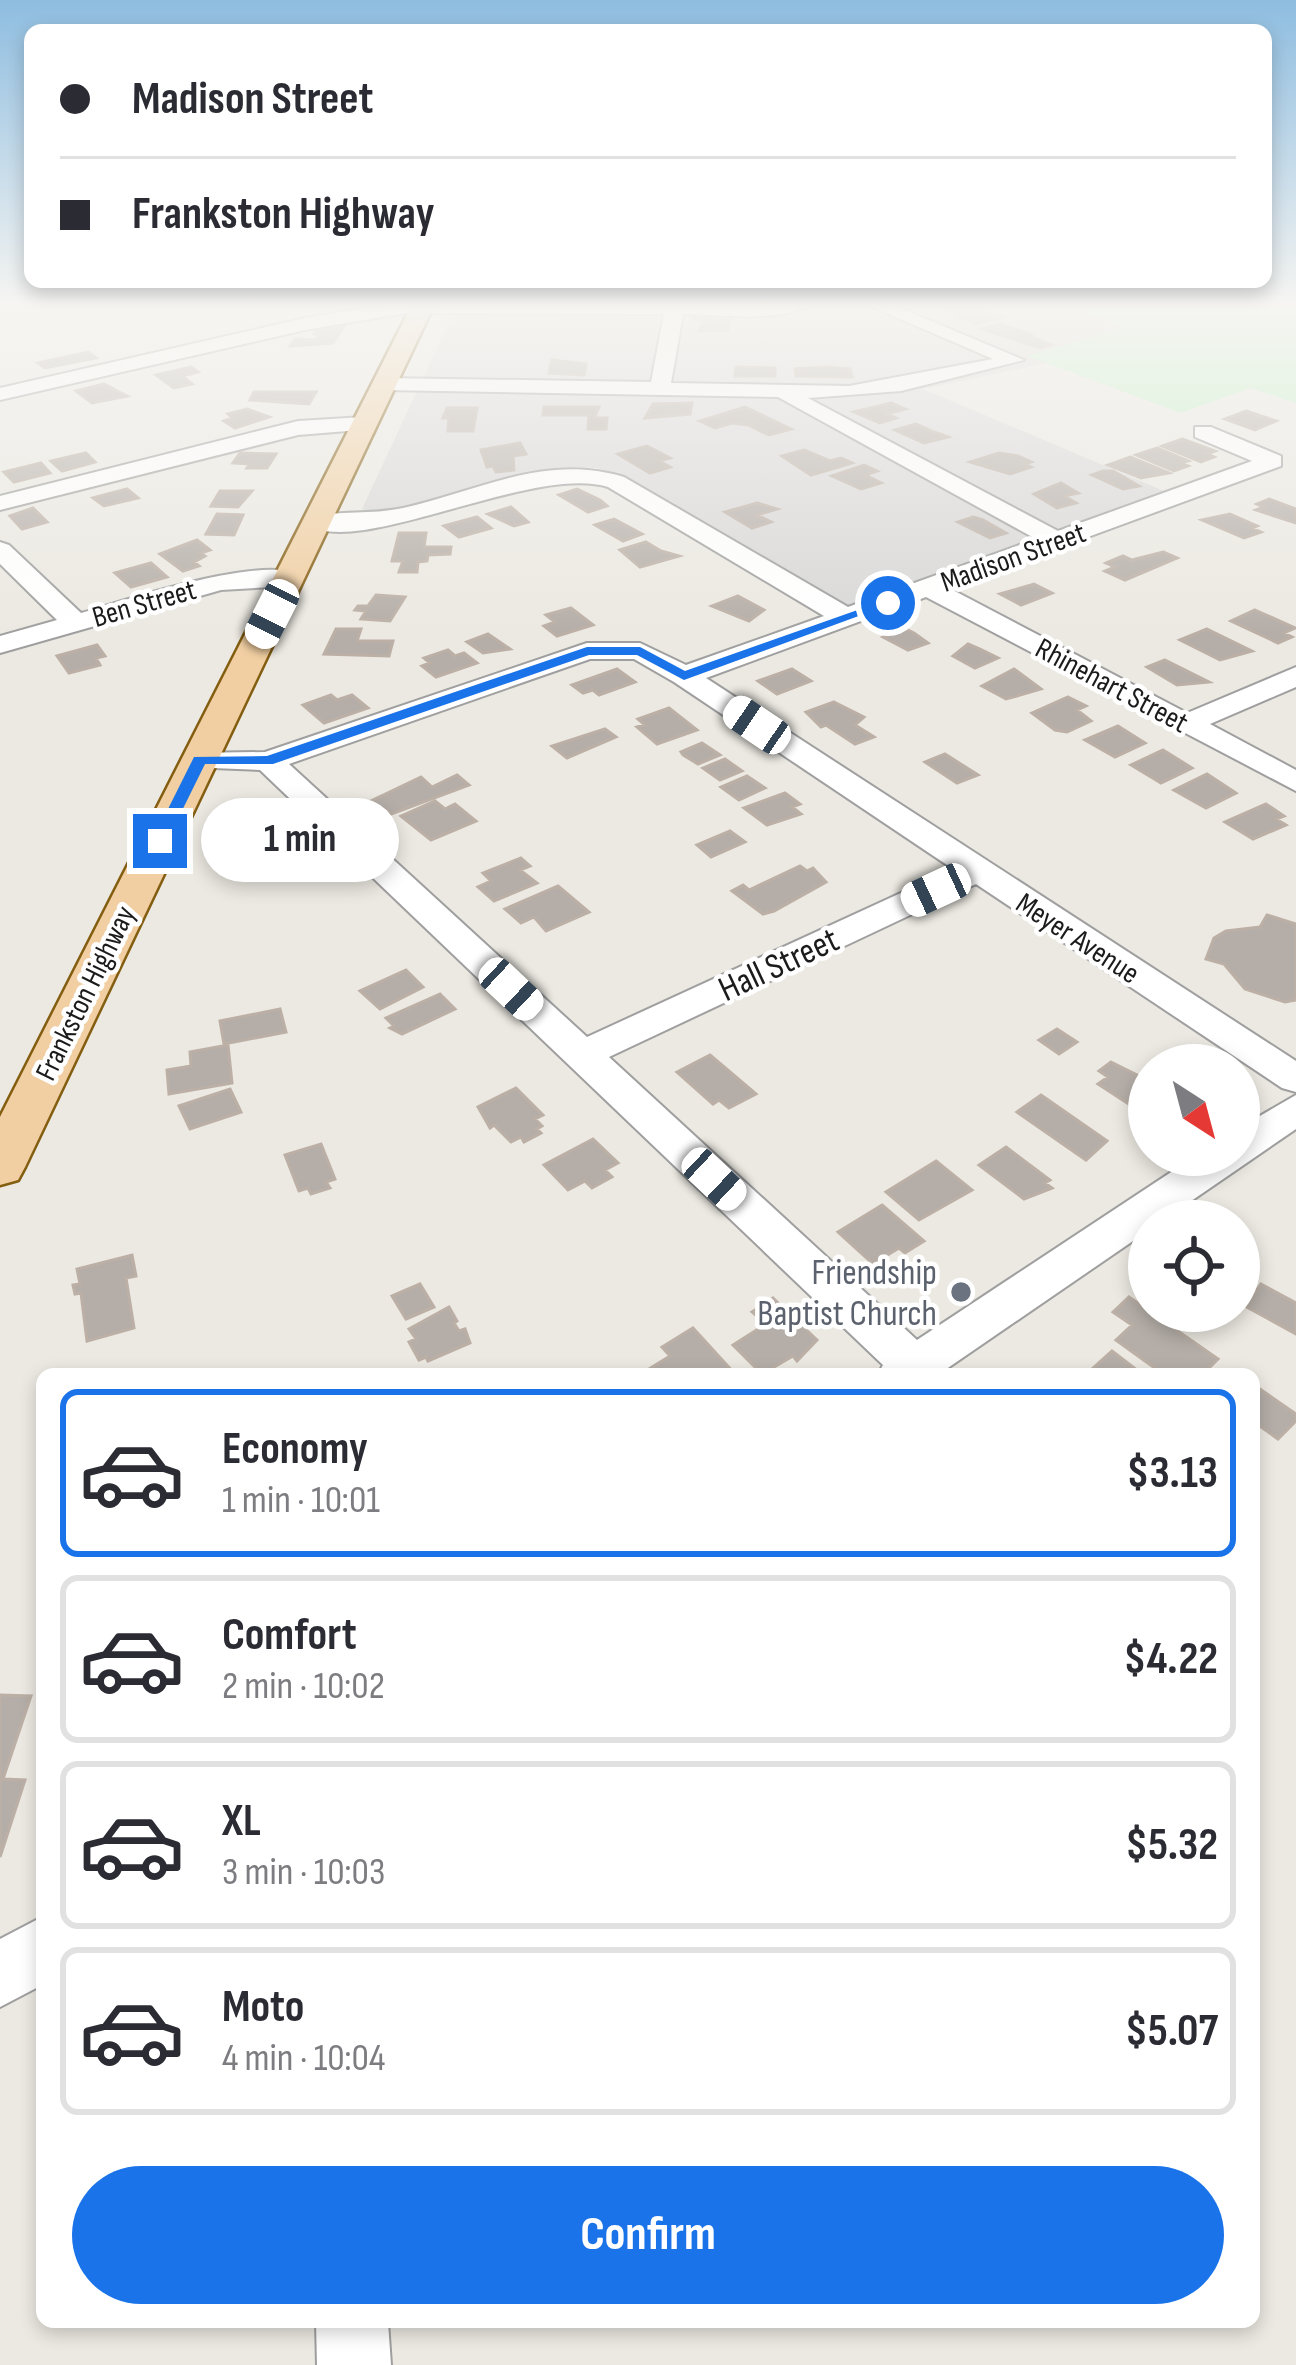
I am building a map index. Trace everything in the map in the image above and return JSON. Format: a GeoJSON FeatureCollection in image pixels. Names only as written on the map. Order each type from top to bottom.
{"type":"FeatureCollection","features":[{"type":"Feature","properties":{"kind":"main road","name":"Frankston Highway"},"geometry":{"type":"LineString","coordinates":[[0,1167],[369,413]]}},
{"type":"Feature","properties":{"kind":"street"},"geometry":{"type":"LineString","coordinates":[[822,413],[1058,541]]}},
{"type":"Feature","properties":{"kind":"street"},"geometry":{"type":"LineString","coordinates":[[0,503],[298,428],[364,424]]}},
{"type":"Feature","properties":{"kind":"street","name":"Madison Street"},"geometry":{"type":"LineString","coordinates":[[684,676],[1273,461],[1203,433]]}},
{"type":"Feature","properties":{"kind":"street"},"geometry":{"type":"LineString","coordinates":[[316,522],[402,515],[542,478],[587,471],[616,482],[847,618]]}},
{"type":"Feature","properties":{"kind":"street"},"geometry":{"type":"LineString","coordinates":[[0,550],[75,623]]}},
{"type":"Feature","properties":{"kind":"street","name":"Ben Street"},"geometry":{"type":"LineString","coordinates":[[0,644],[219,582],[290,578]]}},
{"type":"Feature","properties":{"kind":"street","name":"Rhinehart Street"},"geometry":{"type":"LineString","coordinates":[[928,588],[1296,782]]}},
{"type":"Feature","properties":{"kind":"street","name":"Meyer Avenue"},"geometry":{"type":"LineString","coordinates":[[268,761],[587,651],[640,651],[1296,1079]]}},
{"type":"Feature","properties":{"kind":"street"},"geometry":{"type":"LineString","coordinates":[[1186,724],[1296,676]]}},
{"type":"Feature","properties":{"kind":"street"},"geometry":{"type":"LineString","coordinates":[[200,760],[268,761],[906,1368]]}},
{"type":"Feature","properties":{"kind":"street","name":"Hall Street"},"geometry":{"type":"LineString","coordinates":[[580,1055],[976,871]]}},
{"type":"Feature","properties":{"kind":"street"},"geometry":{"type":"LineString","coordinates":[[1260,1134],[1296,1109]]}},
{"type":"Feature","properties":{"kind":"street"},"geometry":{"type":"LineString","coordinates":[[911,1368],[1197,1176]]}},
{"type":"Feature","properties":{"kind":"street"},"geometry":{"type":"LineString","coordinates":[[0,1976],[36,1952]]}},
{"type":"Feature","properties":{"kind":"street"},"geometry":{"type":"LineString","coordinates":[[352,2328],[354,2365]]}},
{"type":"Feature","properties":{"kind":"shaded area"},"geometry":{"type":"Polygon","coordinates":[[[407,413],[981,413],[1164,491],[846,607],[598,468],[557,467],[406,508],[376,514],[362,509],[407,413]]]}},
{"type":"Feature","properties":{"kind":"building"},"geometry":{"type":"Polygon","coordinates":[[[445,413],[476,413],[473,431],[448,431],[449,418],[443,418],[445,413]]]}},
{"type":"Feature","properties":{"kind":"building"},"geometry":{"type":"Polygon","coordinates":[[[596,413],[594,418],[607,418],[606,429],[588,429],[589,415],[543,415],[596,413]]]}},
{"type":"Feature","properties":{"kind":"building"},"geometry":{"type":"Polygon","coordinates":[[[648,413],[690,413],[690,414],[645,418],[648,413]]]}},
{"type":"Feature","properties":{"kind":"building"},"geometry":{"type":"Polygon","coordinates":[[[725,413],[758,413],[791,429],[769,435],[748,425],[715,428],[700,421],[725,413]]]}},
{"type":"Feature","properties":{"kind":"building"},"geometry":{"type":"Polygon","coordinates":[[[857,413],[889,413],[896,418],[880,423],[857,413]]]}},
{"type":"Feature","properties":{"kind":"building"},"geometry":{"type":"Polygon","coordinates":[[[1253,413],[1276,421],[1255,430],[1225,419],[1253,413]]]}},
{"type":"Feature","properties":{"kind":"building"},"geometry":{"type":"Polygon","coordinates":[[[228,414],[269,417],[235,428],[224,421],[233,418],[228,414]]]}},
{"type":"Feature","properties":{"kind":"building"},"geometry":{"type":"Polygon","coordinates":[[[916,424],[948,437],[924,443],[895,430],[916,424]]]}},
{"type":"Feature","properties":{"kind":"building"},"geometry":{"type":"Polygon","coordinates":[[[1182,439],[1215,451],[1207,454],[1214,457],[1201,462],[1162,446],[1182,439]]]}},
{"type":"Feature","properties":{"kind":"building"},"geometry":{"type":"Polygon","coordinates":[[[520,443],[526,454],[513,456],[514,470],[496,472],[493,466],[487,467],[481,450],[520,443]]]}},
{"type":"Feature","properties":{"kind":"building"},"geometry":{"type":"Polygon","coordinates":[[[647,446],[670,458],[659,461],[670,467],[650,473],[618,454],[647,446]]]}},
{"type":"Feature","properties":{"kind":"building"},"geometry":{"type":"Polygon","coordinates":[[[1157,448],[1188,461],[1180,463],[1188,466],[1174,471],[1136,455],[1157,448]]]}},
{"type":"Feature","properties":{"kind":"building"},"geometry":{"type":"Polygon","coordinates":[[[804,450],[830,461],[841,458],[852,463],[811,475],[782,456],[804,450]]]}},
{"type":"Feature","properties":{"kind":"building"},"geometry":{"type":"Polygon","coordinates":[[[86,453],[95,462],[62,471],[51,461],[86,453]]]}},
{"type":"Feature","properties":{"kind":"building"},"geometry":{"type":"Polygon","coordinates":[[[240,453],[276,454],[267,468],[247,468],[250,464],[233,463],[240,453]]]}},
{"type":"Feature","properties":{"kind":"building"},"geometry":{"type":"Polygon","coordinates":[[[999,453],[1018,456],[1031,462],[1024,464],[1031,467],[1010,474],[970,462],[999,453]]]}},
{"type":"Feature","properties":{"kind":"building"},"geometry":{"type":"Polygon","coordinates":[[[1130,457],[1169,473],[1141,478],[1108,465],[1130,457]]]}},
{"type":"Feature","properties":{"kind":"building"},"geometry":{"type":"Polygon","coordinates":[[[41,463],[50,473],[14,482],[4,472],[41,463]]]}},
{"type":"Feature","properties":{"kind":"building"},"geometry":{"type":"Polygon","coordinates":[[[864,465],[877,471],[865,475],[881,483],[861,489],[832,476],[864,465]]]}},
{"type":"Feature","properties":{"kind":"building"},"geometry":{"type":"Polygon","coordinates":[[[1113,471],[1139,486],[1123,489],[1092,475],[1113,471]]]}},
{"type":"Feature","properties":{"kind":"building"},"geometry":{"type":"Polygon","coordinates":[[[1061,483],[1078,493],[1064,496],[1076,503],[1057,508],[1034,494],[1061,483]]]}},
{"type":"Feature","properties":{"kind":"building"},"geometry":{"type":"Polygon","coordinates":[[[127,489],[138,498],[104,506],[93,498],[127,489]]]}},
{"type":"Feature","properties":{"kind":"building"},"geometry":{"type":"Polygon","coordinates":[[[577,489],[607,506],[588,512],[559,495],[577,489]]]}},
{"type":"Feature","properties":{"kind":"building"},"geometry":{"type":"Polygon","coordinates":[[[220,491],[252,491],[238,507],[211,506],[220,491]]]}},
{"type":"Feature","properties":{"kind":"building"},"geometry":{"type":"Polygon","coordinates":[[[1269,499],[1296,509],[1296,523],[1256,510],[1264,507],[1257,504],[1269,499]]]}},
{"type":"Feature","properties":{"kind":"building"},"geometry":{"type":"Polygon","coordinates":[[[757,503],[777,509],[757,515],[771,522],[752,528],[725,512],[757,503]]]}},
{"type":"Feature","properties":{"kind":"building"},"geometry":{"type":"Polygon","coordinates":[[[511,507],[528,522],[514,526],[488,514],[511,507]]]}},
{"type":"Feature","properties":{"kind":"building"},"geometry":{"type":"Polygon","coordinates":[[[33,508],[47,522],[22,529],[10,516],[33,508]]]}},
{"type":"Feature","properties":{"kind":"building"},"geometry":{"type":"Polygon","coordinates":[[[217,514],[243,515],[234,535],[206,534],[217,514]]]}},
{"type":"Feature","properties":{"kind":"building"},"geometry":{"type":"Polygon","coordinates":[[[1230,514],[1261,532],[1244,538],[1202,520],[1230,514]]]}},
{"type":"Feature","properties":{"kind":"building"},"geometry":{"type":"Polygon","coordinates":[[[477,517],[491,528],[459,537],[444,526],[477,517]]]}},
{"type":"Feature","properties":{"kind":"building"},"geometry":{"type":"Polygon","coordinates":[[[973,517],[1006,533],[990,538],[958,522],[973,517]]]}},
{"type":"Feature","properties":{"kind":"building"},"geometry":{"type":"Polygon","coordinates":[[[614,519],[642,534],[623,541],[595,525],[614,519]]]}},
{"type":"Feature","properties":{"kind":"building"},"geometry":{"type":"Polygon","coordinates":[[[399,533],[426,533],[424,547],[451,547],[450,554],[428,555],[427,561],[418,562],[417,572],[399,572],[403,561],[392,561],[399,533]]]}},
{"type":"Feature","properties":{"kind":"building"},"geometry":{"type":"Polygon","coordinates":[[[197,540],[210,550],[194,562],[199,566],[183,571],[160,554],[197,540]]]}},
{"type":"Feature","properties":{"kind":"building"},"geometry":{"type":"Polygon","coordinates":[[[646,542],[679,556],[640,567],[620,550],[646,542]]]}},
{"type":"Feature","properties":{"kind":"building"},"geometry":{"type":"Polygon","coordinates":[[[1163,552],[1177,558],[1125,580],[1105,571],[1115,567],[1106,563],[1123,556],[1132,560],[1163,552]]]}},
{"type":"Feature","properties":{"kind":"building"},"geometry":{"type":"Polygon","coordinates":[[[151,563],[167,577],[131,587],[115,573],[151,563]]]}},
{"type":"Feature","properties":{"kind":"building"},"geometry":{"type":"Polygon","coordinates":[[[1034,584],[1052,593],[1021,605],[1000,594],[1034,584]]]}},
{"type":"Feature","properties":{"kind":"building"},"geometry":{"type":"Polygon","coordinates":[[[376,595],[405,597],[390,621],[361,619],[366,611],[355,610],[368,606],[376,595]]]}},
{"type":"Feature","properties":{"kind":"building"},"geometry":{"type":"Polygon","coordinates":[[[738,596],[764,610],[749,621],[712,606],[738,596]]]}},
{"type":"Feature","properties":{"kind":"building"},"geometry":{"type":"Polygon","coordinates":[[[571,608],[593,625],[557,636],[544,626],[555,622],[546,615],[571,608]]]}},
{"type":"Feature","properties":{"kind":"building"},"geometry":{"type":"Polygon","coordinates":[[[1255,610],[1295,628],[1284,633],[1292,637],[1278,643],[1231,621],[1255,610]]]}},
{"type":"Feature","properties":{"kind":"building"},"geometry":{"type":"Polygon","coordinates":[[[902,627],[928,643],[908,650],[883,637],[902,627]]]}},
{"type":"Feature","properties":{"kind":"building"},"geometry":{"type":"Polygon","coordinates":[[[336,629],[361,629],[357,641],[393,641],[389,656],[324,654],[336,629]]]}},
{"type":"Feature","properties":{"kind":"building"},"geometry":{"type":"Polygon","coordinates":[[[1207,629],[1252,651],[1220,660],[1180,640],[1207,629]]]}},
{"type":"Feature","properties":{"kind":"building"},"geometry":{"type":"Polygon","coordinates":[[[488,634],[510,649],[483,653],[467,642],[488,634]]]}},
{"type":"Feature","properties":{"kind":"building"},"geometry":{"type":"Polygon","coordinates":[[[968,644],[998,658],[975,668],[953,656],[968,644]]]}},
{"type":"Feature","properties":{"kind":"building"},"geometry":{"type":"Polygon","coordinates":[[[97,645],[105,656],[96,658],[100,665],[69,673],[57,656],[97,645]]]}},
{"type":"Feature","properties":{"kind":"building"},"geometry":{"type":"Polygon","coordinates":[[[448,650],[455,656],[464,653],[477,663],[436,677],[422,666],[430,663],[424,658],[448,650]]]}},
{"type":"Feature","properties":{"kind":"building"},"geometry":{"type":"Polygon","coordinates":[[[1165,660],[1209,682],[1177,685],[1147,667],[1165,660]]]}},
{"type":"Feature","properties":{"kind":"building"},"geometry":{"type":"Polygon","coordinates":[[[617,669],[635,682],[599,695],[593,690],[583,693],[572,685],[617,669]]]}},
{"type":"Feature","properties":{"kind":"building"},"geometry":{"type":"Polygon","coordinates":[[[792,669],[811,681],[777,694],[758,681],[792,669]]]}},
{"type":"Feature","properties":{"kind":"building"},"geometry":{"type":"Polygon","coordinates":[[[1014,669],[1041,689],[1006,699],[982,686],[1014,669]]]}},
{"type":"Feature","properties":{"kind":"building"},"geometry":{"type":"Polygon","coordinates":[[[331,695],[337,700],[352,695],[368,708],[324,723],[303,705],[331,695]]]}},
{"type":"Feature","properties":{"kind":"building"},"geometry":{"type":"Polygon","coordinates":[[[1068,697],[1086,706],[1077,710],[1091,721],[1067,732],[1055,730],[1032,713],[1068,697]]]}},
{"type":"Feature","properties":{"kind":"building"},"geometry":{"type":"Polygon","coordinates":[[[834,702],[864,717],[855,725],[874,737],[855,744],[826,725],[821,727],[806,712],[834,702]]]}},
{"type":"Feature","properties":{"kind":"building"},"geometry":{"type":"Polygon","coordinates":[[[669,708],[697,730],[657,744],[637,727],[645,725],[638,719],[669,708]]]}},
{"type":"Feature","properties":{"kind":"building"},"geometry":{"type":"Polygon","coordinates":[[[1118,726],[1145,743],[1115,757],[1085,740],[1118,726]]]}},
{"type":"Feature","properties":{"kind":"building"},"geometry":{"type":"Polygon","coordinates":[[[605,729],[616,737],[567,758],[552,746],[605,729]]]}},
{"type":"Feature","properties":{"kind":"building"},"geometry":{"type":"Polygon","coordinates":[[[702,743],[720,755],[698,764],[681,752],[702,743]]]}},
{"type":"Feature","properties":{"kind":"building"},"geometry":{"type":"Polygon","coordinates":[[[1163,750],[1192,768],[1161,783],[1131,765],[1163,750]]]}},
{"type":"Feature","properties":{"kind":"building"},"geometry":{"type":"Polygon","coordinates":[[[945,754],[978,775],[957,783],[925,762],[945,754]]]}},
{"type":"Feature","properties":{"kind":"building"},"geometry":{"type":"Polygon","coordinates":[[[725,759],[742,771],[720,780],[703,768],[725,759]]]}},
{"type":"Feature","properties":{"kind":"building"},"geometry":{"type":"Polygon","coordinates":[[[1207,774],[1236,793],[1206,808],[1174,790],[1207,774]]]}},
{"type":"Feature","properties":{"kind":"building"},"geometry":{"type":"Polygon","coordinates":[[[457,775],[469,785],[391,814],[371,801],[421,777],[432,787],[457,775]]]}},
{"type":"Feature","properties":{"kind":"building"},"geometry":{"type":"Polygon","coordinates":[[[747,776],[765,788],[739,800],[721,787],[747,776]]]}},
{"type":"Feature","properties":{"kind":"building"},"geometry":{"type":"Polygon","coordinates":[[[785,793],[800,804],[792,807],[801,814],[767,825],[744,808],[785,793]]]}},
{"type":"Feature","properties":{"kind":"building"},"geometry":{"type":"Polygon","coordinates":[[[435,801],[445,809],[455,804],[476,821],[431,840],[401,816],[435,801]]]}},
{"type":"Feature","properties":{"kind":"building"},"geometry":{"type":"Polygon","coordinates":[[[1266,804],[1284,816],[1276,819],[1286,825],[1253,839],[1225,822],[1266,804]]]}},
{"type":"Feature","properties":{"kind":"building"},"geometry":{"type":"Polygon","coordinates":[[[730,831],[745,842],[711,857],[697,845],[730,831]]]}},
{"type":"Feature","properties":{"kind":"building"},"geometry":{"type":"Polygon","coordinates":[[[521,858],[530,866],[520,870],[537,883],[494,901],[478,887],[491,881],[483,873],[521,858]]]}},
{"type":"Feature","properties":{"kind":"building"},"geometry":{"type":"Polygon","coordinates":[[[800,866],[807,871],[813,868],[826,882],[774,911],[763,914],[732,891],[743,885],[749,890],[800,866]]]}},
{"type":"Feature","properties":{"kind":"building"},"geometry":{"type":"Polygon","coordinates":[[[558,886],[589,912],[546,931],[534,917],[521,923],[505,909],[558,886]]]}},
{"type":"Feature","properties":{"kind":"building"},"geometry":{"type":"Polygon","coordinates":[[[1267,915],[1296,924],[1296,1000],[1285,1002],[1245,989],[1224,964],[1206,959],[1214,938],[1226,931],[1260,927],[1267,915]]]}},
{"type":"Feature","properties":{"kind":"building"},"geometry":{"type":"Polygon","coordinates":[[[406,970],[423,987],[380,1009],[360,991],[406,970]]]}},
{"type":"Feature","properties":{"kind":"building"},"geometry":{"type":"Polygon","coordinates":[[[440,994],[455,1009],[402,1034],[390,1028],[394,1026],[386,1018],[440,994]]]}},
{"type":"Feature","properties":{"kind":"building"},"geometry":{"type":"Polygon","coordinates":[[[280,1009],[286,1032],[224,1044],[220,1021],[280,1009]]]}},
{"type":"Feature","properties":{"kind":"building"},"geometry":{"type":"Polygon","coordinates":[[[1057,1029],[1077,1042],[1059,1054],[1039,1040],[1057,1029]]]}},
{"type":"Feature","properties":{"kind":"building"},"geometry":{"type":"Polygon","coordinates":[[[228,1045],[232,1083],[169,1094],[167,1070],[191,1066],[190,1052],[228,1045]]]}},
{"type":"Feature","properties":{"kind":"building"},"geometry":{"type":"Polygon","coordinates":[[[710,1055],[756,1094],[729,1108],[719,1100],[713,1104],[677,1072],[710,1055]]]}},
{"type":"Feature","properties":{"kind":"building"},"geometry":{"type":"Polygon","coordinates":[[[1111,1062],[1128,1070],[1128,1104],[1098,1084],[1108,1077],[1099,1071],[1111,1062]]]}},
{"type":"Feature","properties":{"kind":"building"},"geometry":{"type":"Polygon","coordinates":[[[516,1088],[543,1115],[535,1119],[542,1126],[537,1129],[541,1133],[524,1142],[521,1137],[511,1142],[494,1125],[490,1128],[478,1107],[516,1088]]]}},
{"type":"Feature","properties":{"kind":"building"},"geometry":{"type":"Polygon","coordinates":[[[230,1089],[241,1112],[190,1129],[179,1106],[230,1089]]]}},
{"type":"Feature","properties":{"kind":"building"},"geometry":{"type":"Polygon","coordinates":[[[1041,1095],[1107,1141],[1086,1160],[1017,1112],[1041,1095]]]}},
{"type":"Feature","properties":{"kind":"building"},"geometry":{"type":"Polygon","coordinates":[[[593,1139],[618,1163],[605,1170],[612,1177],[592,1188],[585,1181],[568,1190],[544,1165],[593,1139]]]}},
{"type":"Feature","properties":{"kind":"building"},"geometry":{"type":"Polygon","coordinates":[[[321,1144],[335,1179],[326,1182],[330,1188],[311,1194],[308,1188],[299,1191],[285,1155],[321,1144]]]}},
{"type":"Feature","properties":{"kind":"building"},"geometry":{"type":"Polygon","coordinates":[[[1006,1147],[1050,1180],[1045,1183],[1052,1188],[1024,1199],[979,1165],[1006,1147]]]}},
{"type":"Feature","properties":{"kind":"building"},"geometry":{"type":"Polygon","coordinates":[[[936,1161],[972,1190],[919,1220],[886,1192],[936,1161]]]}},
{"type":"Feature","properties":{"kind":"building"},"geometry":{"type":"Polygon","coordinates":[[[882,1205],[924,1241],[905,1253],[899,1248],[873,1264],[838,1232],[882,1205]]]}},
{"type":"Feature","properties":{"kind":"building"},"geometry":{"type":"Polygon","coordinates":[[[132,1255],[136,1276],[126,1278],[134,1328],[87,1341],[81,1293],[75,1294],[73,1285],[80,1284],[77,1269],[132,1255]]]}},
{"type":"Feature","properties":{"kind":"building"},"geometry":{"type":"Polygon","coordinates":[[[420,1284],[434,1307],[406,1319],[392,1296],[420,1284]]]}},
{"type":"Feature","properties":{"kind":"building"},"geometry":{"type":"Polygon","coordinates":[[[1260,1285],[1296,1303],[1296,1334],[1260,1314],[1260,1285]]]}},
{"type":"Feature","properties":{"kind":"building"},"geometry":{"type":"Polygon","coordinates":[[[773,1298],[817,1340],[797,1361],[793,1356],[772,1368],[756,1368],[733,1345],[766,1324],[752,1312],[773,1298]]]}},
{"type":"Feature","properties":{"kind":"building"},"geometry":{"type":"Polygon","coordinates":[[[1128,1298],[1128,1322],[1113,1312],[1128,1298]]]}},
{"type":"Feature","properties":{"kind":"building"},"geometry":{"type":"Polygon","coordinates":[[[449,1307],[454,1323],[459,1331],[465,1329],[470,1343],[428,1361],[426,1357],[419,1360],[409,1342],[416,1339],[409,1329],[449,1307]]]}},
{"type":"Feature","properties":{"kind":"building"},"geometry":{"type":"Polygon","coordinates":[[[693,1328],[730,1368],[651,1368],[670,1356],[662,1347],[693,1328]]]}},
{"type":"Feature","properties":{"kind":"building"},"geometry":{"type":"Polygon","coordinates":[[[1128,1329],[1179,1332],[1218,1359],[1209,1368],[1155,1368],[1116,1340],[1128,1329]]]}},
{"type":"Feature","properties":{"kind":"building"},"geometry":{"type":"Polygon","coordinates":[[[1112,1351],[1134,1368],[1093,1368],[1112,1351]]]}},
{"type":"Feature","properties":{"kind":"building"},"geometry":{"type":"Polygon","coordinates":[[[1260,1389],[1296,1414],[1296,1421],[1278,1439],[1260,1426],[1260,1389]]]}},
{"type":"Feature","properties":{"kind":"building"},"geometry":{"type":"Polygon","coordinates":[[[0,1695],[31,1696],[3,1779],[25,1780],[0,1857],[0,1695]]]}},
{"type":"Feature","properties":{"kind":"place","name":"Friendship Baptist Church"},"geometry":{"type":"Point","coordinates":[961,1292]}},
{"type":"Feature","properties":{"kind":"route"},"geometry":{"type":"LineString","coordinates":[[160,841],[200,760],[268,761],[587,651],[640,651],[684,676],[888,603]]}}]}
